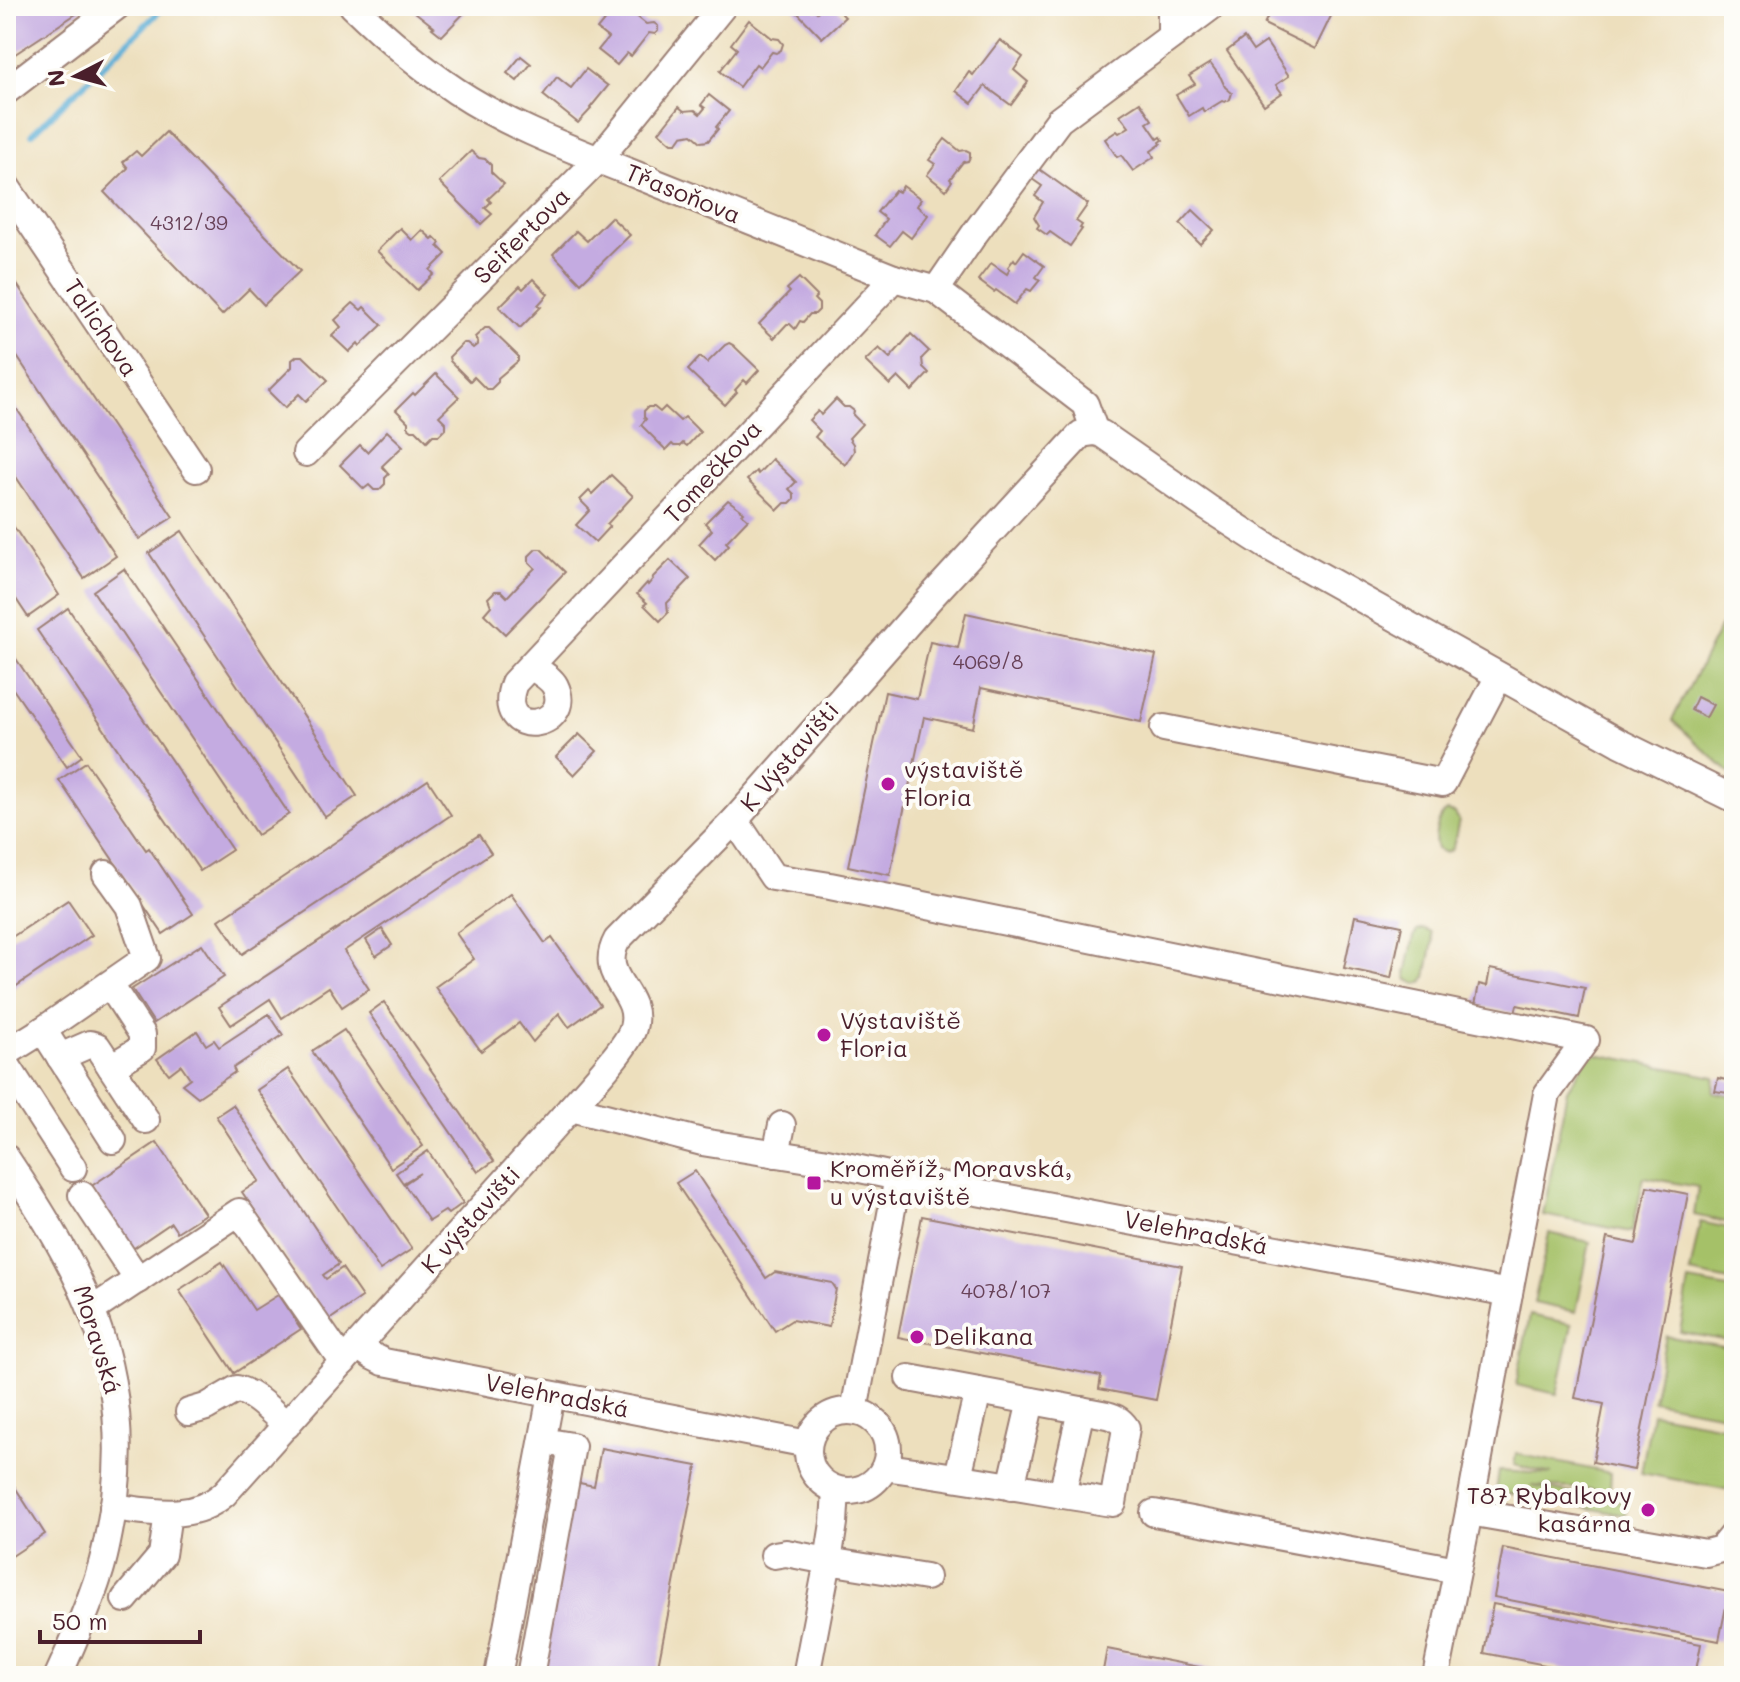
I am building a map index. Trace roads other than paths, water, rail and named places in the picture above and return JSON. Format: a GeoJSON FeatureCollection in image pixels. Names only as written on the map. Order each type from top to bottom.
{"type":"FeatureCollection","features":[{"type":"Feature","properties":{"kind":"street"},"geometry":{"type":"LineString","coordinates":[[6,91],[117,6]]}},
{"type":"Feature","properties":{"kind":"street","name":"Třasoňova"},"geometry":{"type":"LineString","coordinates":[[353,6],[413,60],[457,92],[521,127],[894,278],[936,290],[1085,404],[1095,432]]}},
{"type":"Feature","properties":{"kind":"street","name":"Seifertova"},"geometry":{"type":"LineString","coordinates":[[306,453],[598,160],[723,6]]}},
{"type":"Feature","properties":{"kind":"street"},"geometry":{"type":"LineString","coordinates":[[1171,6],[1171,36]]}},
{"type":"Feature","properties":{"kind":"street"},"geometry":{"type":"LineString","coordinates":[[936,290],[1059,120],[1212,6]]}},
{"type":"Feature","properties":{"kind":"street","name":"Talichova"},"geometry":{"type":"LineString","coordinates":[[6,186],[196,469]]}},
{"type":"Feature","properties":{"kind":"street","name":"Tomečkova"},"geometry":{"type":"LineString","coordinates":[[531,666],[894,278]]}},
{"type":"Feature","properties":{"kind":"street"},"geometry":{"type":"LineString","coordinates":[[1095,432],[1267,546],[1620,743],[1734,799]]}},
{"type":"Feature","properties":{"kind":"street","name":"K Výstavišti"},"geometry":{"type":"LineString","coordinates":[[571,1108],[633,1031],[635,1016],[632,1003],[613,971],[611,951],[617,940],[735,820],[932,596],[1081,434],[1095,432]]}},
{"type":"Feature","properties":{"kind":"street"},"geometry":{"type":"LineString","coordinates":[[1164,728],[1443,783],[1499,676]]}},
{"type":"Feature","properties":{"kind":"street"},"geometry":{"type":"LineString","coordinates":[[735,820],[773,877],[1586,1040],[1547,1094],[1436,1676]]}},
{"type":"Feature","properties":{"kind":"street"},"geometry":{"type":"LineString","coordinates":[[6,1053],[147,958],[129,906],[106,874]]}},
{"type":"Feature","properties":{"kind":"street"},"geometry":{"type":"LineString","coordinates":[[110,985],[142,1034],[142,1048],[111,1067]]}},
{"type":"Feature","properties":{"kind":"street"},"geometry":{"type":"LineString","coordinates":[[43,1030],[113,1140]]}},
{"type":"Feature","properties":{"kind":"street"},"geometry":{"type":"LineString","coordinates":[[60,1057],[94,1044],[97,1046],[146,1120]]}},
{"type":"Feature","properties":{"kind":"street"},"geometry":{"type":"LineString","coordinates":[[6,1064],[73,1168]]}},
{"type":"Feature","properties":{"kind":"street"},"geometry":{"type":"LineString","coordinates":[[571,1108],[702,1142],[898,1177],[854,1411]]}},
{"type":"Feature","properties":{"kind":"street","name":"K výstavišti"},"geometry":{"type":"LineString","coordinates":[[113,1507],[184,1513],[214,1503],[571,1108]]}},
{"type":"Feature","properties":{"kind":"street"},"geometry":{"type":"LineString","coordinates":[[776,1154],[782,1125]]}},
{"type":"Feature","properties":{"kind":"street","name":"Moravská"},"geometry":{"type":"LineString","coordinates":[[6,1158],[78,1275],[105,1350],[116,1399],[118,1452],[113,1507],[100,1573],[58,1676]]}},
{"type":"Feature","properties":{"kind":"street","name":"Velehradská"},"geometry":{"type":"LineString","coordinates":[[898,1177],[1509,1293]]}},
{"type":"Feature","properties":{"kind":"street"},"geometry":{"type":"LineString","coordinates":[[82,1195],[138,1280]]}},
{"type":"Feature","properties":{"kind":"street"},"geometry":{"type":"LineString","coordinates":[[92,1310],[239,1212],[350,1354]]}},
{"type":"Feature","properties":{"kind":"street","name":"Velehradská"},"geometry":{"type":"LineString","coordinates":[[350,1354],[808,1444]]}},
{"type":"Feature","properties":{"kind":"street"},"geometry":{"type":"LineString","coordinates":[[885,1467],[958,1476],[1113,1503],[1126,1428],[1113,1416],[909,1378]]}},
{"type":"Feature","properties":{"kind":"street"},"geometry":{"type":"LineString","coordinates":[[189,1412],[206,1407],[237,1389],[258,1399],[287,1425]]}},
{"type":"Feature","properties":{"kind":"street"},"geometry":{"type":"LineString","coordinates":[[958,1476],[978,1391]]}},
{"type":"Feature","properties":{"kind":"street"},"geometry":{"type":"LineString","coordinates":[[498,1676],[551,1395]]}},
{"type":"Feature","properties":{"kind":"street"},"geometry":{"type":"LineString","coordinates":[[1011,1487],[1031,1401]]}},
{"type":"Feature","properties":{"kind":"street"},"geometry":{"type":"LineString","coordinates":[[1062,1495],[1081,1410]]}},
{"type":"Feature","properties":{"kind":"street"},"geometry":{"type":"LineString","coordinates":[[854,1411],[868,1416],[879,1425],[886,1438],[888,1453],[885,1467],[877,1479],[865,1488],[851,1492],[836,1490],[823,1483],[813,1472],[808,1458],[808,1444],[824,1418],[838,1412],[854,1411]]}},
{"type":"Feature","properties":{"kind":"street"},"geometry":{"type":"LineString","coordinates":[[530,1676],[572,1446],[543,1441]]}},
{"type":"Feature","properties":{"kind":"street"},"geometry":{"type":"LineString","coordinates":[[806,1676],[828,1561],[836,1490]]}},
{"type":"Feature","properties":{"kind":"street"},"geometry":{"type":"LineString","coordinates":[[1469,1512],[1706,1553],[1734,1553]]}},
{"type":"Feature","properties":{"kind":"street"},"geometry":{"type":"LineString","coordinates":[[125,1599],[162,1555],[168,1513]]}},
{"type":"Feature","properties":{"kind":"street"},"geometry":{"type":"LineString","coordinates":[[1154,1513],[1457,1570]]}},
{"type":"Feature","properties":{"kind":"street"},"geometry":{"type":"LineString","coordinates":[[1706,1553],[1721,1549],[1734,1533]]}},
{"type":"Feature","properties":{"kind":"street"},"geometry":{"type":"LineString","coordinates":[[774,1555],[792,1554],[926,1577]]}},
{"type":"Feature","properties":{"kind":"waterway"},"geometry":{"type":"LineString","coordinates":[[32,134],[165,6]]}},
{"type":"Feature","properties":{"kind":"place","name":"výstaviště Floria"},"geometry":{"type":"Point","coordinates":[888,784]}},
{"type":"Feature","properties":{"kind":"place","name":"Výstaviště Floria"},"geometry":{"type":"Point","coordinates":[824,1035]}},
{"type":"Feature","properties":{"kind":"place","name":"Kroměříž, Moravská, u výstaviště"},"geometry":{"type":"Point","coordinates":[814,1183]}},
{"type":"Feature","properties":{"kind":"place","name":"Delikana"},"geometry":{"type":"Point","coordinates":[917,1337]}},
{"type":"Feature","properties":{"kind":"place","name":"T87 Rybalkovy kasárna"},"geometry":{"type":"Point","coordinates":[1648,1510]}}]}
